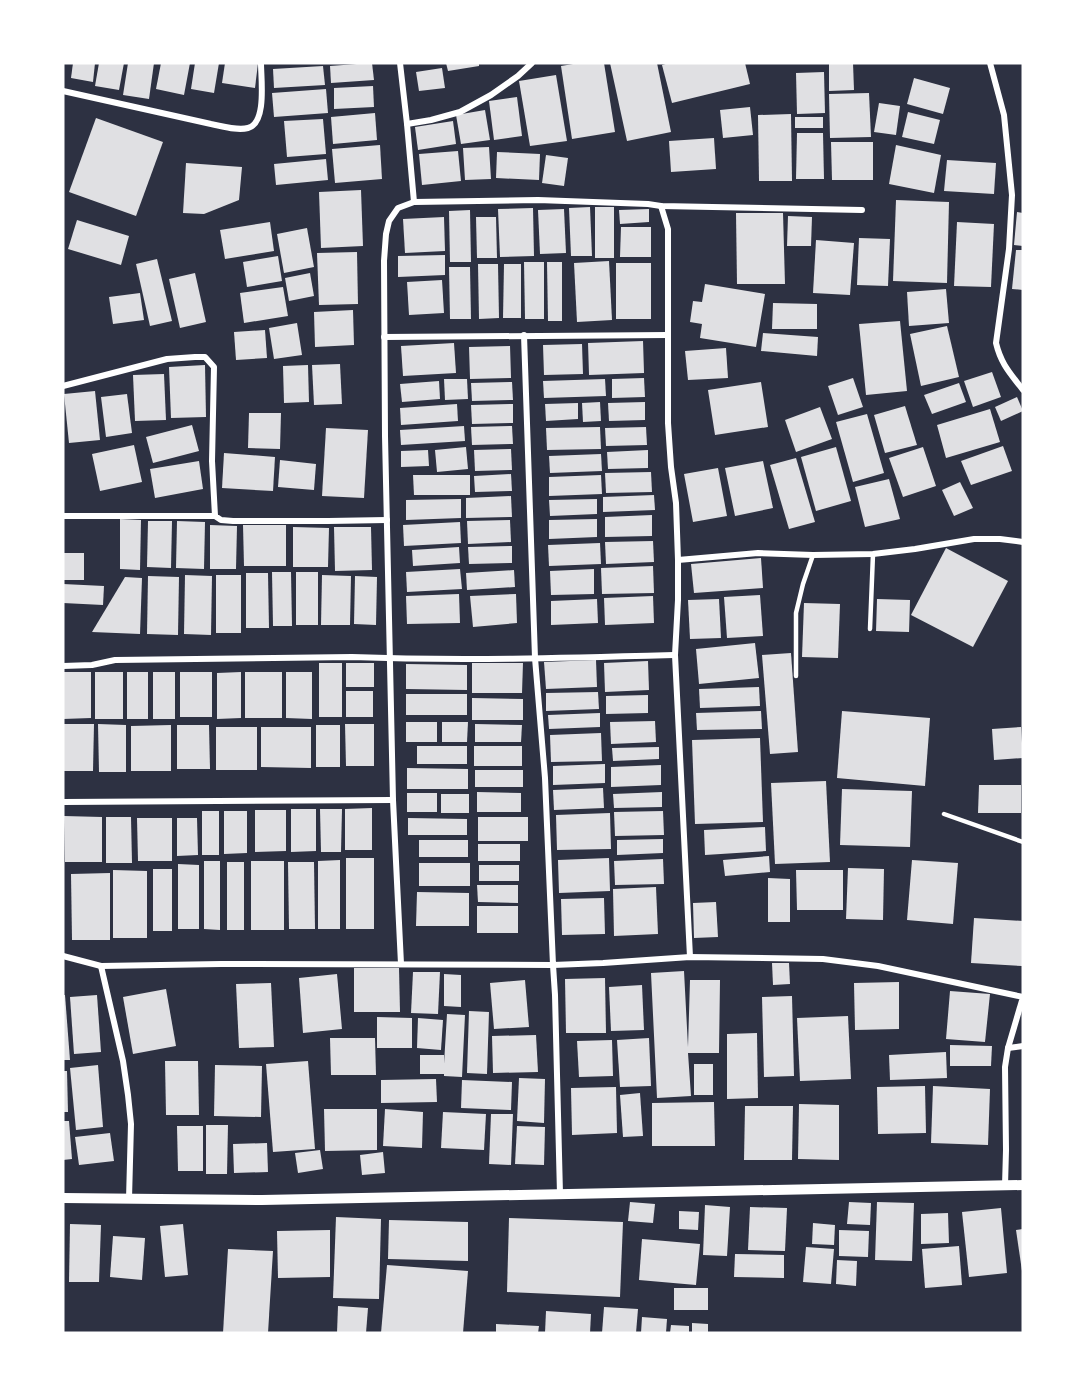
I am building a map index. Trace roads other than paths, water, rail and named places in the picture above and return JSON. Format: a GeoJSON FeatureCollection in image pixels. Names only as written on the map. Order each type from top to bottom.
{"type":"FeatureCollection","features":[{"type":"Feature","properties":{"kind":"street"},"geometry":{"type":"LineString","coordinates":[[63,91],[234,129],[249,128],[257,123],[261,114],[261,63]]}},
{"type":"Feature","properties":{"kind":"street"},"geometry":{"type":"LineString","coordinates":[[400,63],[414,202]]}},
{"type":"Feature","properties":{"kind":"street"},"geometry":{"type":"LineString","coordinates":[[407,124],[460,112],[519,76],[532,63]]}},
{"type":"Feature","properties":{"kind":"street"},"geometry":{"type":"LineString","coordinates":[[990,63],[1004,116],[1012,195],[1009,249],[996,343],[1005,368],[1023,390]]}},
{"type":"Feature","properties":{"kind":"street"},"geometry":{"type":"LineString","coordinates":[[401,964],[393,800],[384,337],[384,261],[389,221],[398,208],[414,202],[562,201],[661,206],[862,210]]}},
{"type":"Feature","properties":{"kind":"street"},"geometry":{"type":"LineString","coordinates":[[661,206],[668,229],[669,423],[678,560],[675,655],[690,957]]}},
{"type":"Feature","properties":{"kind":"street"},"geometry":{"type":"LineString","coordinates":[[524,335],[535,658],[545,778],[555,995],[560,1194]]}},
{"type":"Feature","properties":{"kind":"street"},"geometry":{"type":"LineString","coordinates":[[384,337],[668,335]]}},
{"type":"Feature","properties":{"kind":"street"},"geometry":{"type":"LineString","coordinates":[[63,386],[167,359],[205,357],[214,367],[212,461],[216,516]]}},
{"type":"Feature","properties":{"kind":"street"},"geometry":{"type":"LineString","coordinates":[[63,516],[216,516],[221,520],[233,521],[387,520]]}},
{"type":"Feature","properties":{"kind":"street"},"geometry":{"type":"LineString","coordinates":[[678,560],[758,553],[873,554],[974,539],[1023,542]]}},
{"type":"Feature","properties":{"kind":"street"},"geometry":{"type":"LineString","coordinates":[[63,666],[92,665],[115,660],[675,655]]}},
{"type":"Feature","properties":{"kind":"street"},"geometry":{"type":"LineString","coordinates":[[63,802],[393,800]]}},
{"type":"Feature","properties":{"kind":"street"},"geometry":{"type":"LineString","coordinates":[[63,956],[101,966],[553,965],[690,957],[823,959],[878,966],[1023,997],[1005,1066],[1005,1186]]}},
{"type":"Feature","properties":{"kind":"street"},"geometry":{"type":"LineString","coordinates":[[101,966],[123,1061],[128,1095],[131,1124],[129,1199]]}},
{"type":"Feature","properties":{"kind":"street"},"geometry":{"type":"LineString","coordinates":[[1008,1048],[1023,1046]]}},
{"type":"Feature","properties":{"kind":"street"},"geometry":{"type":"LineString","coordinates":[[63,1198],[262,1200],[1023,1185]]}},
{"type":"Feature","properties":{"kind":"lane"},"geometry":{"type":"LineString","coordinates":[[870,629],[873,554]]}},
{"type":"Feature","properties":{"kind":"lane"},"geometry":{"type":"LineString","coordinates":[[796,676],[796,613],[802,584],[813,555]]}},
{"type":"Feature","properties":{"kind":"lane"},"geometry":{"type":"LineString","coordinates":[[944,814],[1023,842]]}}]}
